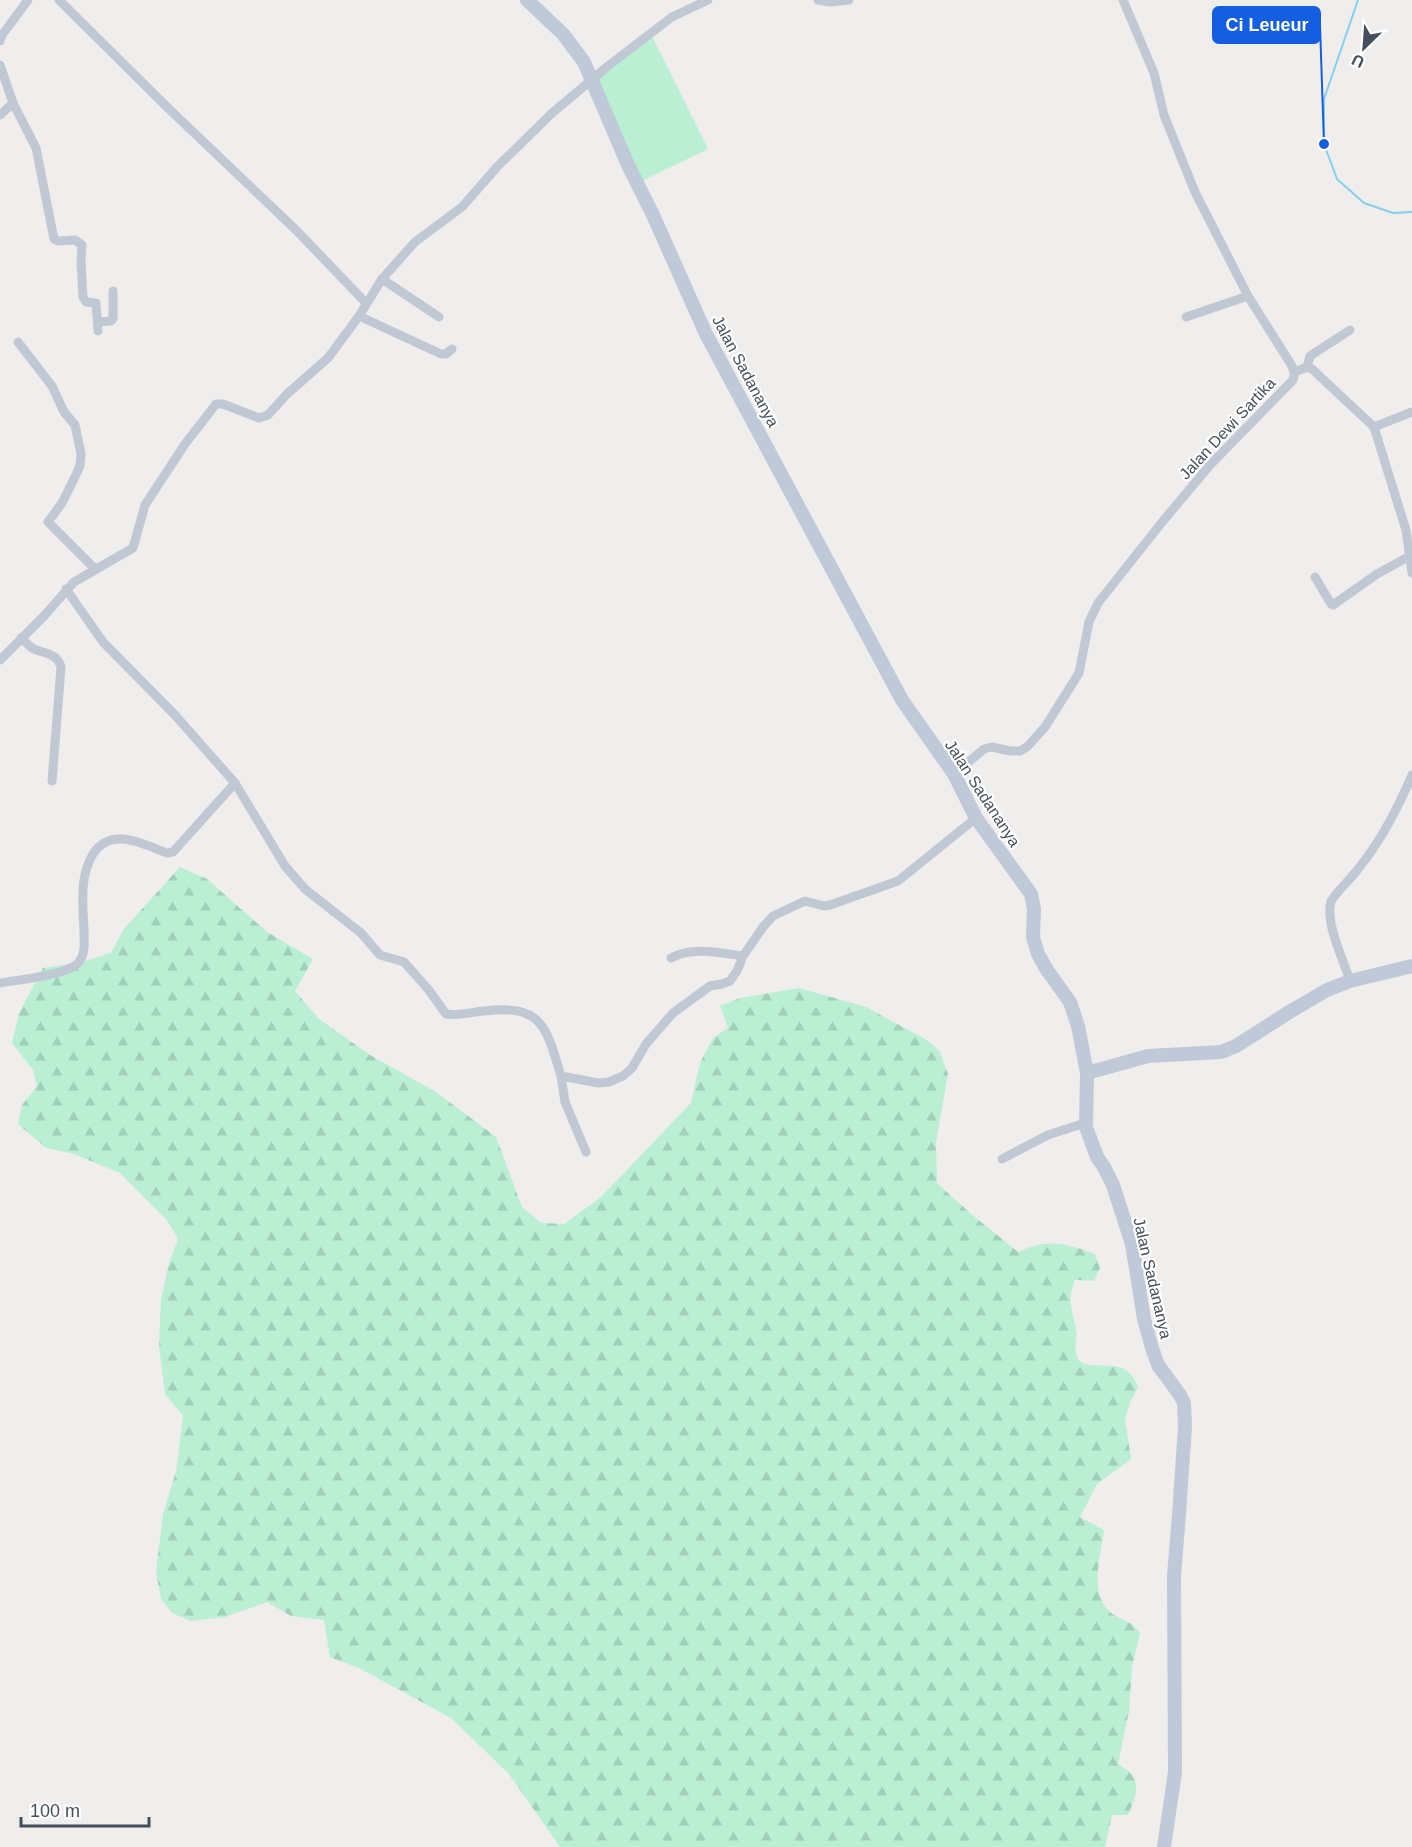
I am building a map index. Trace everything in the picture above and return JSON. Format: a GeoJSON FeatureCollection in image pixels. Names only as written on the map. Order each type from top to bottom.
{"type":"FeatureCollection","features":[{"type":"Feature","properties":{"kind":"street"},"geometry":{"type":"LineString","coordinates":[[0,41],[28,0]]}},
{"type":"Feature","properties":{"kind":"street"},"geometry":{"type":"LineString","coordinates":[[59,0],[297,231],[366,303]]}},
{"type":"Feature","properties":{"kind":"street","name":"Jalan Sadananya"},"geometry":{"type":"LineString","coordinates":[[527,0],[562,34],[584,62],[628,165],[706,334],[902,700],[954,774],[976,818],[1031,894],[1034,909],[1034,945],[1042,963],[1070,1002],[1087,1073],[1085,1123],[1097,1157],[1113,1185],[1132,1244],[1144,1319],[1158,1365],[1184,1403],[1185,1427],[1174,1576],[1175,1772],[1164,1847]]}},
{"type":"Feature","properties":{"kind":"street"},"geometry":{"type":"LineString","coordinates":[[0,660],[74,582],[133,548],[145,505],[185,444],[213,408],[219,403],[226,404],[255,417],[266,417],[287,394],[328,358],[359,316],[382,279],[415,242],[462,207],[550,114],[591,79],[672,17],[708,0]]}},
{"type":"Feature","properties":{"kind":"street"},"geometry":{"type":"LineString","coordinates":[[818,0],[830,2],[849,0]]}},
{"type":"Feature","properties":{"kind":"street","name":"Jalan Dewi Sartika"},"geometry":{"type":"LineString","coordinates":[[954,774],[988,747],[1015,752],[1024,749],[1045,727],[1079,673],[1089,622],[1098,603],[1210,465],[1293,380],[1295,372],[1248,296],[1195,192],[1164,116],[1154,73],[1123,0]]}},
{"type":"Feature","properties":{"kind":"street"},"geometry":{"type":"LineString","coordinates":[[0,65],[13,103],[36,148],[54,239],[58,241],[75,240],[82,244],[83,297],[85,301],[96,303],[98,327],[113,319],[113,291]]}},
{"type":"Feature","properties":{"kind":"street"},"geometry":{"type":"LineString","coordinates":[[0,115],[13,103]]}},
{"type":"Feature","properties":{"kind":"street"},"geometry":{"type":"LineString","coordinates":[[382,279],[439,317]]}},
{"type":"Feature","properties":{"kind":"street"},"geometry":{"type":"LineString","coordinates":[[1186,317],[1248,296]]}},
{"type":"Feature","properties":{"kind":"street"},"geometry":{"type":"LineString","coordinates":[[359,316],[441,354],[447,354],[452,349]]}},
{"type":"Feature","properties":{"kind":"street"},"geometry":{"type":"LineString","coordinates":[[1307,367],[1310,356],[1350,330]]}},
{"type":"Feature","properties":{"kind":"street"},"geometry":{"type":"LineString","coordinates":[[18,342],[52,386],[64,412],[75,425],[81,454],[80,466],[62,503],[49,519],[51,525],[95,569]]}},
{"type":"Feature","properties":{"kind":"street"},"geometry":{"type":"LineString","coordinates":[[1295,372],[1307,367],[1312,369],[1374,427],[1406,531],[1412,573]]}},
{"type":"Feature","properties":{"kind":"street"},"geometry":{"type":"LineString","coordinates":[[1374,427],[1412,412]]}},
{"type":"Feature","properties":{"kind":"street"},"geometry":{"type":"LineString","coordinates":[[1315,577],[1333,605],[1382,571],[1410,556]]}},
{"type":"Feature","properties":{"kind":"street"},"geometry":{"type":"LineString","coordinates":[[66,589],[103,642],[174,714],[235,783],[285,866],[305,889],[361,933],[380,955],[404,962],[445,1013],[452,1015],[508,1009],[535,1017],[545,1030],[553,1049],[561,1076],[565,1102],[586,1152]]}},
{"type":"Feature","properties":{"kind":"street"},"geometry":{"type":"LineString","coordinates":[[21,638],[31,647],[53,655],[61,666],[52,781]]}},
{"type":"Feature","properties":{"kind":"street"},"geometry":{"type":"LineString","coordinates":[[1350,981],[1330,922],[1331,901],[1358,870],[1380,838],[1412,775]]}},
{"type":"Feature","properties":{"kind":"street"},"geometry":{"type":"LineString","coordinates":[[0,983],[65,971],[79,962],[84,949],[84,875],[89,860],[101,844],[126,838],[167,853],[173,852],[235,783]]}},
{"type":"Feature","properties":{"kind":"street"},"geometry":{"type":"LineString","coordinates":[[561,1076],[598,1083],[609,1082],[622,1076],[632,1068],[646,1044],[673,1013],[710,986],[727,983],[737,971],[743,956],[763,927],[776,914],[805,901],[830,905],[892,884],[976,818]]}},
{"type":"Feature","properties":{"kind":"street"},"geometry":{"type":"LineString","coordinates":[[671,958],[680,954],[703,951],[743,956]]}},
{"type":"Feature","properties":{"kind":"street"},"geometry":{"type":"LineString","coordinates":[[1087,1073],[1148,1056],[1209,1054],[1229,1050],[1318,995],[1350,981],[1412,966]]}},
{"type":"Feature","properties":{"kind":"street"},"geometry":{"type":"LineString","coordinates":[[1002,1159],[1048,1135],[1085,1123]]}},
{"type":"Feature","properties":{"kind":"green space"},"geometry":{"type":"Polygon","coordinates":[[[652,36],[708,149],[640,182],[597,77],[652,36]]]}},
{"type":"Feature","properties":{"kind":"green space"},"geometry":{"type":"Polygon","coordinates":[[[180,867],[207,879],[267,932],[313,959],[295,991],[319,1019],[370,1055],[436,1092],[496,1137],[522,1207],[541,1223],[564,1224],[600,1198],[691,1103],[700,1063],[713,1038],[728,1028],[720,1006],[740,998],[799,988],[866,1007],[925,1039],[940,1052],[948,1074],[936,1142],[937,1183],[1018,1252],[1038,1245],[1056,1244],[1075,1247],[1095,1254],[1100,1268],[1094,1281],[1075,1280],[1071,1294],[1076,1353],[1080,1361],[1086,1364],[1124,1369],[1132,1375],[1138,1387],[1125,1419],[1131,1459],[1097,1484],[1080,1517],[1104,1530],[1098,1576],[1101,1598],[1114,1615],[1131,1624],[1140,1633],[1132,1667],[1129,1711],[1118,1764],[1132,1775],[1136,1792],[1128,1815],[1112,1815],[1105,1847],[560,1847],[509,1774],[451,1718],[359,1668],[330,1657],[324,1620],[291,1616],[267,1602],[225,1617],[191,1621],[172,1613],[161,1599],[156,1572],[163,1514],[176,1471],[183,1416],[165,1394],[159,1346],[161,1300],[169,1263],[178,1239],[167,1220],[120,1173],[74,1154],[46,1148],[18,1124],[22,1105],[37,1086],[33,1070],[12,1043],[19,1013],[43,968],[82,962],[111,953],[123,930],[180,867]]]}},
{"type":"Feature","properties":{"kind":"waterway"},"geometry":{"type":"LineString","coordinates":[[1358,0],[1324,99],[1324,144],[1337,179],[1364,203],[1393,213],[1412,212]]}},
{"type":"Feature","properties":{"kind":"place","name":"Ci Leueur"},"geometry":{"type":"Point","coordinates":[1324,144]}}]}
